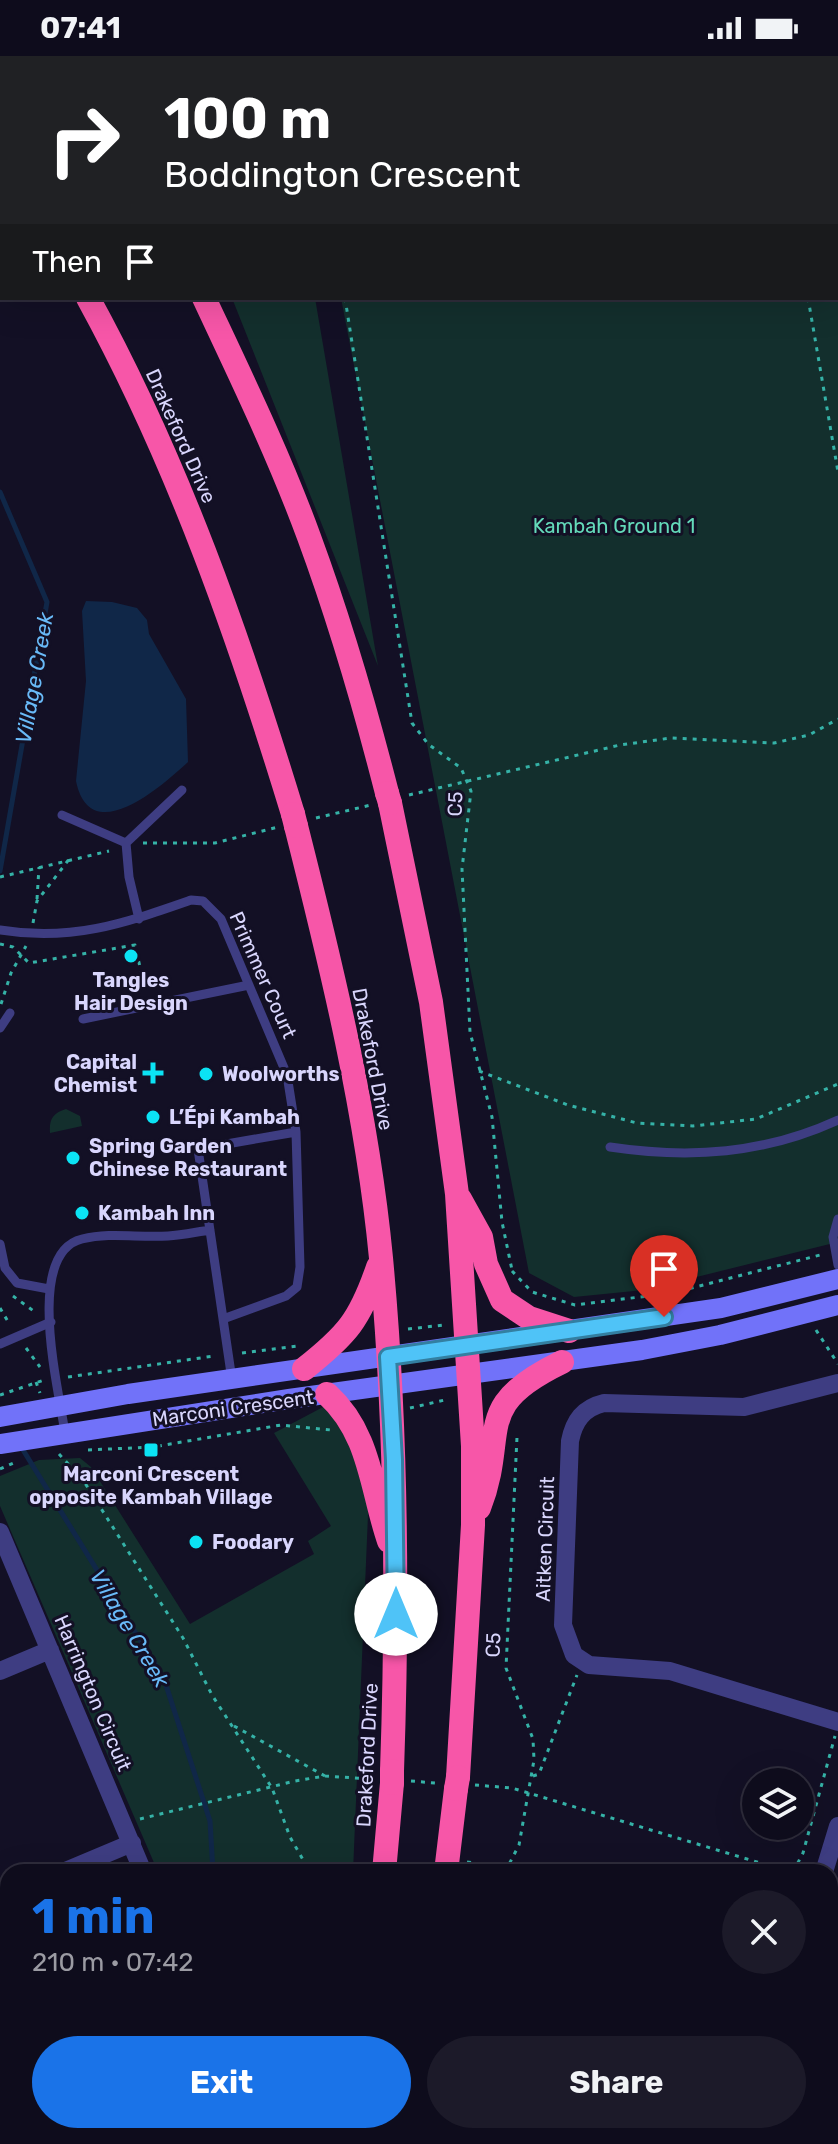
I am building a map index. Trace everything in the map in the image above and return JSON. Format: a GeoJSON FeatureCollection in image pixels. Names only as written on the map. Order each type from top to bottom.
{"type":"FeatureCollection","features":[{"type":"Feature","properties":{"kind":"highway","name":"Drakeford Drive"},"geometry":{"type":"LineString","coordinates":[[89,300],[172,469],[216,579],[296,821],[352,1066],[381,1257],[392,1412],[396,1562],[392,1777],[385,1864]]}},
{"type":"Feature","properties":{"kind":"highway"},"geometry":{"type":"LineString","coordinates":[[205,300],[265,428],[309,538],[356,679],[392,798],[431,1002],[457,1194],[473,1525],[457,1783],[447,1864]]}},
{"type":"Feature","properties":{"kind":"highway"},"geometry":{"type":"LineString","coordinates":[[457,1194],[481,1237],[489,1272],[502,1300],[529,1318],[569,1331]]}},
{"type":"Feature","properties":{"kind":"highway"},"geometry":{"type":"LineString","coordinates":[[302,1358],[342,1340],[368,1296],[381,1257]]}},
{"type":"Feature","properties":{"kind":"highway"},"geometry":{"type":"LineString","coordinates":[[473,1525],[489,1483],[496,1419],[506,1400],[520,1386],[562,1362]]}},
{"type":"Feature","properties":{"kind":"highway"},"geometry":{"type":"LineString","coordinates":[[327,1394],[354,1431],[373,1471],[378,1511],[396,1562]]}},
{"type":"Feature","properties":{"kind":"street","name":"Marconi Crescent"},"geometry":{"type":"LineString","coordinates":[[7,1415],[232,1380],[302,1358],[388,1357],[465,1334],[569,1331],[721,1308],[838,1279]]}},
{"type":"Feature","properties":{"kind":"street","name":"Marconi Crescent"},"geometry":{"type":"LineString","coordinates":[[12,1447],[65,1433],[327,1394],[390,1387],[468,1386],[562,1362],[720,1335],[838,1305]]}},
{"type":"Feature","properties":{"kind":"street","name":"Aitken Circuit"},"geometry":{"type":"LineString","coordinates":[[582,1660],[570,1647],[563,1625],[570,1441],[579,1417],[593,1405],[604,1403],[744,1407],[838,1383]]}},
{"type":"Feature","properties":{"kind":"street","name":"Harrington Circuit"},"geometry":{"type":"LineString","coordinates":[[0,1532],[140,1864]]}},
{"type":"Feature","properties":{"kind":"street"},"geometry":{"type":"LineString","coordinates":[[0,1671],[50,1650]]}},
{"type":"Feature","properties":{"kind":"street"},"geometry":{"type":"LineString","coordinates":[[582,1660],[589,1665],[670,1671],[838,1723]]}},
{"type":"Feature","properties":{"kind":"street"},"geometry":{"type":"LineString","coordinates":[[826,1864],[838,1826]]}},
{"type":"Feature","properties":{"kind":"street"},"geometry":{"type":"LineString","coordinates":[[82,1864],[132,1843]]}},
{"type":"Feature","properties":{"kind":"lane"},"geometry":{"type":"LineString","coordinates":[[139,919],[129,877],[127,845],[182,790]]}},
{"type":"Feature","properties":{"kind":"lane"},"geometry":{"type":"LineString","coordinates":[[62,815],[127,845]]}},
{"type":"Feature","properties":{"kind":"lane","name":"Primmer Court"},"geometry":{"type":"LineString","coordinates":[[2,931],[31,934],[96,931],[191,900],[203,901],[221,919],[287,1075],[296,1132],[300,1267],[297,1287],[286,1296],[223,1319]]}},
{"type":"Feature","properties":{"kind":"lane"},"geometry":{"type":"LineString","coordinates":[[83,1019],[249,985]]}},
{"type":"Feature","properties":{"kind":"lane"},"geometry":{"type":"LineString","coordinates":[[0,1028],[10,1013]]}},
{"type":"Feature","properties":{"kind":"lane"},"geometry":{"type":"LineString","coordinates":[[610,1147],[669,1155],[728,1152],[775,1143],[838,1120]]}},
{"type":"Feature","properties":{"kind":"lane"},"geometry":{"type":"LineString","coordinates":[[232,1380],[198,1149],[296,1132]]}},
{"type":"Feature","properties":{"kind":"lane"},"geometry":{"type":"LineString","coordinates":[[838,1219],[833,1237],[838,1265]]}},
{"type":"Feature","properties":{"kind":"lane"},"geometry":{"type":"LineString","coordinates":[[65,1433],[49,1289],[58,1257],[78,1240],[113,1234],[166,1236],[210,1230]]}},
{"type":"Feature","properties":{"kind":"lane"},"geometry":{"type":"LineString","coordinates":[[0,1244],[5,1268],[17,1283],[49,1289]]}},
{"type":"Feature","properties":{"kind":"lane"},"geometry":{"type":"LineString","coordinates":[[0,1344],[51,1322]]}},
{"type":"Feature","properties":{"kind":"path"},"geometry":{"type":"LineString","coordinates":[[615,56],[630,56]]}},
{"type":"Feature","properties":{"kind":"path","name":"C5"},"geometry":{"type":"LineString","coordinates":[[345,300],[412,723],[421,738],[455,761],[469,781],[472,800],[462,869],[470,1032],[494,1128],[502,1222],[511,1279]]}},
{"type":"Feature","properties":{"kind":"path"},"geometry":{"type":"LineString","coordinates":[[808,300],[838,472]]}},
{"type":"Feature","properties":{"kind":"path"},"geometry":{"type":"LineString","coordinates":[[0,877],[127,845],[215,843],[620,745],[671,738],[774,743],[809,735],[838,719]]}},
{"type":"Feature","properties":{"kind":"path"},"geometry":{"type":"LineString","coordinates":[[37,901],[39,867]]}},
{"type":"Feature","properties":{"kind":"path"},"geometry":{"type":"LineString","coordinates":[[0,944],[13,947],[29,963],[135,945],[145,989]]}},
{"type":"Feature","properties":{"kind":"path"},"geometry":{"type":"LineString","coordinates":[[479,1071],[568,1105],[637,1123],[693,1126],[756,1119],[838,1084]]}},
{"type":"Feature","properties":{"kind":"path"},"geometry":{"type":"LineString","coordinates":[[512,1271],[532,1292],[575,1305],[672,1293],[834,1251]]}},
{"type":"Feature","properties":{"kind":"path"},"geometry":{"type":"LineString","coordinates":[[816,1329],[838,1364]]}},
{"type":"Feature","properties":{"kind":"path"},"geometry":{"type":"LineString","coordinates":[[386,1331],[465,1334]]}},
{"type":"Feature","properties":{"kind":"path"},"geometry":{"type":"LineString","coordinates":[[2,1394],[23,1385],[228,1354],[302,1358]]}},
{"type":"Feature","properties":{"kind":"path"},"geometry":{"type":"LineString","coordinates":[[392,1412],[468,1386]]}},
{"type":"Feature","properties":{"kind":"path"},"geometry":{"type":"LineString","coordinates":[[305,1864],[290,1837],[272,1788],[205,1683],[183,1638],[83,1480],[58,1452],[153,1447],[281,1425],[339,1429]]}},
{"type":"Feature","properties":{"kind":"path","name":"C5"},"geometry":{"type":"LineString","coordinates":[[509,1864],[519,1845],[529,1793],[533,1739],[508,1678],[505,1658],[517,1425]]}},
{"type":"Feature","properties":{"kind":"path"},"geometry":{"type":"LineString","coordinates":[[0,1469],[12,1447]]}},
{"type":"Feature","properties":{"kind":"path"},"geometry":{"type":"LineString","coordinates":[[532,1777],[539,1774],[582,1660]]}},
{"type":"Feature","properties":{"kind":"path"},"geometry":{"type":"LineString","coordinates":[[797,1864],[803,1853],[838,1723]]}},
{"type":"Feature","properties":{"kind":"path"},"geometry":{"type":"LineString","coordinates":[[232,1725],[325,1776]]}},
{"type":"Feature","properties":{"kind":"path"},"geometry":{"type":"LineString","coordinates":[[124,1823],[295,1781]]}},
{"type":"Feature","properties":{"kind":"path"},"geometry":{"type":"LineString","coordinates":[[512,1788],[765,1864]]}},
{"type":"Feature","properties":{"kind":"green space"},"geometry":{"type":"Polygon","coordinates":[[[233,300],[315,300],[378,666],[233,300]]]}},
{"type":"Feature","properties":{"kind":"green space","name":"Kambah Ground 1"},"geometry":{"type":"Polygon","coordinates":[[[341,300],[838,300],[838,1242],[644,1290],[574,1297],[529,1273],[341,300]]]}},
{"type":"Feature","properties":{"kind":"green space"},"geometry":{"type":"Polygon","coordinates":[[[66,1109],[80,1116],[82,1126],[50,1133],[53,1117],[66,1109]]]}},
{"type":"Feature","properties":{"kind":"green space"},"geometry":{"type":"Polygon","coordinates":[[[325,1406],[338,1415],[369,1491],[353,1864],[155,1864],[0,1506],[0,1476],[39,1460],[80,1458],[91,1467],[190,1624],[314,1554],[308,1541],[331,1526],[274,1433],[325,1406]]]}},
{"type":"Feature","properties":{"kind":"water"},"geometry":{"type":"Polygon","coordinates":[[[86,601],[112,602],[137,608],[147,620],[149,634],[186,699],[188,762],[145,797],[111,812],[96,811],[84,801],[76,781],[86,681],[82,611],[86,601]]]}},
{"type":"Feature","properties":{"kind":"waterway","name":"Village Creek"},"geometry":{"type":"LineString","coordinates":[[0,492],[47,602],[0,871]]}},
{"type":"Feature","properties":{"kind":"waterway","name":"Village Creek"},"geometry":{"type":"LineString","coordinates":[[20,1445],[164,1679],[210,1821],[213,1864]]}},
{"type":"Feature","properties":{"kind":"place","name":"Tangles Hair Design"},"geometry":{"type":"Point","coordinates":[131,956]}},
{"type":"Feature","properties":{"kind":"place","name":"Capital Chemist"},"geometry":{"type":"Point","coordinates":[153,1073]}},
{"type":"Feature","properties":{"kind":"place","name":"Woolworths"},"geometry":{"type":"Point","coordinates":[206,1074]}},
{"type":"Feature","properties":{"kind":"place","name":"L’Épi Kambah"},"geometry":{"type":"Point","coordinates":[153,1117]}},
{"type":"Feature","properties":{"kind":"place","name":"Spring Garden Chinese Restaurant"},"geometry":{"type":"Point","coordinates":[73,1158]}},
{"type":"Feature","properties":{"kind":"place","name":"Kambah Inn"},"geometry":{"type":"Point","coordinates":[82,1213]}},
{"type":"Feature","properties":{"kind":"place","name":"Marconi Crescent opposite Kambah Village"},"geometry":{"type":"Point","coordinates":[151,1450]}},
{"type":"Feature","properties":{"kind":"place","name":"Foodary"},"geometry":{"type":"Point","coordinates":[196,1542]}},
{"type":"Feature","properties":{"kind":"route"},"geometry":{"type":"LineString","coordinates":[[396,1614],[394,1460],[388,1357],[664,1317]]}}]}
